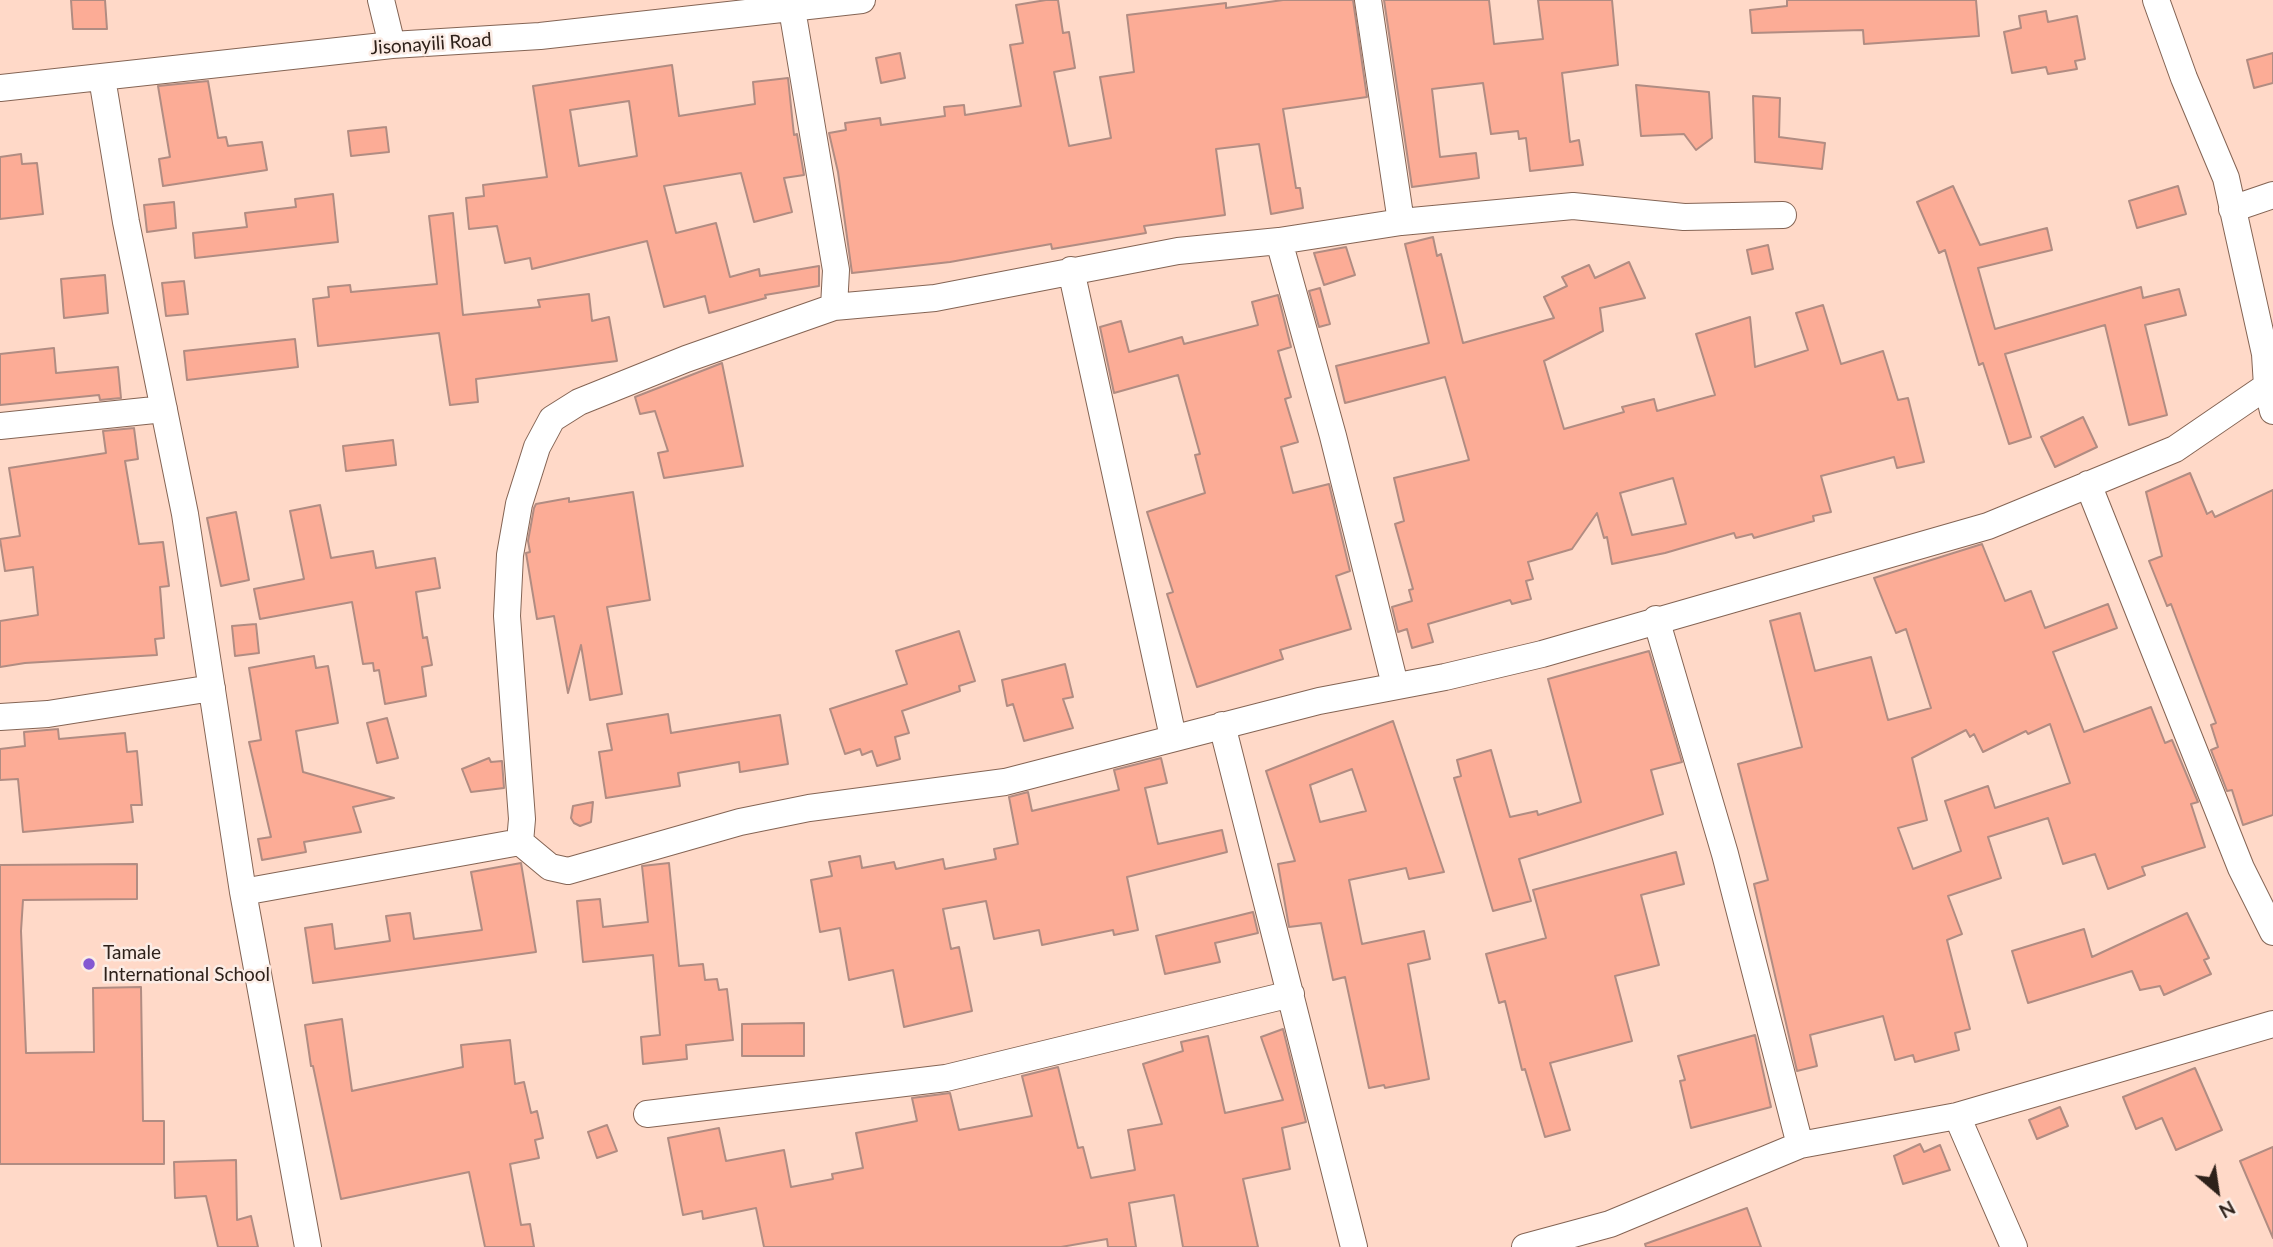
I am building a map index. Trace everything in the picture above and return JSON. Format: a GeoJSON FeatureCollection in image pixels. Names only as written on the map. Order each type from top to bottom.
{"type":"FeatureCollection","features":[{"type":"Feature","properties":{"kind":"street"},"geometry":{"type":"LineString","coordinates":[[381,0],[392,45]]}},
{"type":"Feature","properties":{"kind":"street","name":"Jisonayili Road"},"geometry":{"type":"LineString","coordinates":[[0,88],[392,45],[540,36],[748,5],[792,9],[862,0]]}},
{"type":"Feature","properties":{"kind":"street"},"geometry":{"type":"LineString","coordinates":[[1368,0],[1401,222]]}},
{"type":"Feature","properties":{"kind":"street"},"geometry":{"type":"LineString","coordinates":[[520,842],[550,867],[568,871],[740,822],[809,808],[1005,782],[1222,725],[1542,654],[1988,526],[2175,449],[2270,399],[2265,354],[2226,178],[2184,78],[2157,0]]}},
{"type":"Feature","properties":{"kind":"street"},"geometry":{"type":"LineString","coordinates":[[792,9],[836,270],[834,307]]}},
{"type":"Feature","properties":{"kind":"street"},"geometry":{"type":"LineString","coordinates":[[102,78],[126,222],[185,514],[243,892],[308,1247]]}},
{"type":"Feature","properties":{"kind":"street"},"geometry":{"type":"LineString","coordinates":[[2232,209],[2273,195]]}},
{"type":"Feature","properties":{"kind":"street"},"geometry":{"type":"LineString","coordinates":[[520,842],[520,786],[507,616],[510,555],[519,505],[537,447],[552,419],[579,402],[686,359],[834,307],[934,298],[1178,251],[1279,241],[1401,222],[1573,206],[1684,216],[1783,215]]}},
{"type":"Feature","properties":{"kind":"street"},"geometry":{"type":"LineString","coordinates":[[1279,241],[1333,436],[1395,685]]}},
{"type":"Feature","properties":{"kind":"street"},"geometry":{"type":"LineString","coordinates":[[1071,270],[1173,737]]}},
{"type":"Feature","properties":{"kind":"street"},"geometry":{"type":"LineString","coordinates":[[0,426],[164,409]]}},
{"type":"Feature","properties":{"kind":"street"},"geometry":{"type":"LineString","coordinates":[[2088,484],[2241,867],[2273,932]]}},
{"type":"Feature","properties":{"kind":"street"},"geometry":{"type":"LineString","coordinates":[[1656,620],[1725,854],[1800,1145]]}},
{"type":"Feature","properties":{"kind":"street"},"geometry":{"type":"LineString","coordinates":[[0,717],[48,714],[212,688]]}},
{"type":"Feature","properties":{"kind":"street"},"geometry":{"type":"LineString","coordinates":[[1222,725],[1354,1247]]}},
{"type":"Feature","properties":{"kind":"street"},"geometry":{"type":"LineString","coordinates":[[243,892],[520,842]]}},
{"type":"Feature","properties":{"kind":"street"},"geometry":{"type":"LineString","coordinates":[[647,1114],[946,1077],[1290,994]]}},
{"type":"Feature","properties":{"kind":"street"},"geometry":{"type":"LineString","coordinates":[[1525,1247],[1609,1224],[1800,1145],[1957,1116],[2273,1024]]}},
{"type":"Feature","properties":{"kind":"street"},"geometry":{"type":"LineString","coordinates":[[1957,1116],[2014,1247]]}},
{"type":"Feature","properties":{"kind":"building"},"geometry":{"type":"Polygon","coordinates":[[[71,0],[105,0],[107,29],[73,29],[71,0]]]}},
{"type":"Feature","properties":{"kind":"building"},"geometry":{"type":"Polygon","coordinates":[[[1058,0],[1063,33],[1069,32],[1075,68],[1054,72],[1069,146],[1111,138],[1100,77],[1134,72],[1127,15],[1226,3],[1226,8],[1283,0],[1353,0],[1367,97],[1283,109],[1296,188],[1300,188],[1303,208],[1271,214],[1259,144],[1216,149],[1225,215],[1144,226],[1146,233],[1052,249],[1051,244],[950,262],[852,273],[838,172],[829,133],[846,130],[845,123],[880,118],[881,125],[945,116],[944,107],[964,105],[965,115],[1021,106],[1010,45],[1023,43],[1016,5],[1058,0]]]}},
{"type":"Feature","properties":{"kind":"building"},"geometry":{"type":"Polygon","coordinates":[[[1384,0],[1489,0],[1494,44],[1543,39],[1538,0],[1612,0],[1618,65],[1562,73],[1570,142],[1579,140],[1583,165],[1530,171],[1526,138],[1519,139],[1518,131],[1491,134],[1483,83],[1432,89],[1440,157],[1476,153],[1479,178],[1412,187],[1384,0]]]}},
{"type":"Feature","properties":{"kind":"building"},"geometry":{"type":"Polygon","coordinates":[[[1787,0],[1976,0],[1979,36],[1864,44],[1863,30],[1752,33],[1750,10],[1787,6],[1787,0]]]}},
{"type":"Feature","properties":{"kind":"building"},"geometry":{"type":"Polygon","coordinates":[[[2046,11],[2048,22],[2077,16],[2085,59],[2075,61],[2077,69],[2048,74],[2046,67],[2012,73],[2004,32],[2021,28],[2019,16],[2046,11]]]}},
{"type":"Feature","properties":{"kind":"building"},"geometry":{"type":"Polygon","coordinates":[[[900,53],[905,78],[881,83],[876,58],[900,53]]]}},
{"type":"Feature","properties":{"kind":"building"},"geometry":{"type":"Polygon","coordinates":[[[2273,53],[2273,83],[2254,88],[2247,60],[2273,53]]]}},
{"type":"Feature","properties":{"kind":"building"},"geometry":{"type":"Polygon","coordinates":[[[672,65],[679,116],[755,104],[753,82],[788,78],[794,135],[797,134],[804,175],[784,178],[792,212],[754,222],[741,173],[664,186],[676,233],[716,223],[730,277],[759,269],[760,276],[819,266],[819,286],[765,295],[766,298],[709,313],[705,296],[664,307],[647,241],[532,269],[530,258],[505,263],[497,226],[469,229],[466,198],[484,196],[483,185],[547,177],[533,86],[672,65]],[[629,101],[570,110],[579,166],[637,156],[629,101]]]}},
{"type":"Feature","properties":{"kind":"building"},"geometry":{"type":"Polygon","coordinates":[[[208,81],[218,138],[226,137],[228,146],[262,142],[267,170],[163,186],[159,159],[170,157],[158,86],[208,81]]]}},
{"type":"Feature","properties":{"kind":"building"},"geometry":{"type":"Polygon","coordinates":[[[1636,85],[1709,92],[1712,138],[1696,150],[1684,134],[1641,136],[1636,85]]]}},
{"type":"Feature","properties":{"kind":"building"},"geometry":{"type":"Polygon","coordinates":[[[1753,96],[1780,98],[1779,137],[1825,143],[1822,169],[1755,162],[1753,96]]]}},
{"type":"Feature","properties":{"kind":"building"},"geometry":{"type":"Polygon","coordinates":[[[386,127],[389,152],[351,156],[348,131],[386,127]]]}},
{"type":"Feature","properties":{"kind":"building"},"geometry":{"type":"Polygon","coordinates":[[[21,154],[22,164],[37,163],[43,214],[0,219],[0,157],[21,154]]]}},
{"type":"Feature","properties":{"kind":"building"},"geometry":{"type":"Polygon","coordinates":[[[1953,186],[1980,245],[2047,228],[2052,250],[1978,268],[1995,329],[2141,287],[2143,298],[2179,289],[2186,315],[2145,325],[2167,415],[2129,425],[2105,325],[2005,354],[2031,437],[2009,444],[1983,363],[1979,365],[1945,250],[1939,253],[1917,202],[1953,186]]]}},
{"type":"Feature","properties":{"kind":"building"},"geometry":{"type":"Polygon","coordinates":[[[2178,186],[2186,214],[2137,228],[2129,201],[2178,186]]]}},
{"type":"Feature","properties":{"kind":"building"},"geometry":{"type":"Polygon","coordinates":[[[333,194],[338,242],[195,258],[193,233],[247,227],[245,213],[296,207],[295,199],[333,194]]]}},
{"type":"Feature","properties":{"kind":"building"},"geometry":{"type":"Polygon","coordinates":[[[174,202],[176,228],[147,232],[144,205],[174,202]]]}},
{"type":"Feature","properties":{"kind":"building"},"geometry":{"type":"Polygon","coordinates":[[[453,213],[463,315],[540,307],[538,300],[589,294],[592,321],[609,317],[617,361],[476,379],[478,402],[450,405],[439,333],[318,346],[313,299],[329,297],[328,287],[350,285],[351,292],[437,284],[429,216],[453,213]]]}},
{"type":"Feature","properties":{"kind":"building"},"geometry":{"type":"Polygon","coordinates":[[[1433,237],[1437,256],[1441,254],[1463,343],[1554,318],[1544,297],[1567,286],[1562,277],[1589,265],[1595,278],[1629,262],[1645,298],[1600,308],[1603,331],[1544,361],[1564,429],[1624,412],[1622,407],[1654,399],[1657,411],[1715,395],[1696,334],[1750,317],[1755,367],[1808,350],[1796,313],[1823,305],[1841,364],[1883,351],[1898,400],[1908,398],[1924,462],[1897,468],[1894,457],[1821,476],[1831,512],[1813,516],[1814,521],[1754,538],[1752,534],[1736,538],[1734,533],[1665,553],[1612,564],[1607,537],[1604,538],[1597,513],[1572,549],[1528,562],[1533,579],[1526,581],[1531,599],[1512,604],[1510,600],[1428,624],[1433,642],[1412,648],[1407,629],[1398,632],[1392,607],[1412,601],[1409,590],[1413,589],[1395,524],[1404,521],[1394,478],[1469,460],[1445,377],[1345,403],[1336,366],[1429,343],[1405,244],[1433,237]],[[1673,478],[1620,493],[1632,535],[1686,524],[1673,478]]]}},
{"type":"Feature","properties":{"kind":"building"},"geometry":{"type":"Polygon","coordinates":[[[1768,245],[1773,269],[1752,274],[1747,250],[1768,245]]]}},
{"type":"Feature","properties":{"kind":"building"},"geometry":{"type":"Polygon","coordinates":[[[1346,247],[1355,275],[1324,285],[1314,253],[1346,247]]]}},
{"type":"Feature","properties":{"kind":"building"},"geometry":{"type":"Polygon","coordinates":[[[105,275],[108,313],[64,318],[61,279],[105,275]]]}},
{"type":"Feature","properties":{"kind":"building"},"geometry":{"type":"Polygon","coordinates":[[[184,281],[188,314],[166,316],[162,283],[184,281]]]}},
{"type":"Feature","properties":{"kind":"building"},"geometry":{"type":"Polygon","coordinates":[[[1320,288],[1330,324],[1319,327],[1309,291],[1320,288]]]}},
{"type":"Feature","properties":{"kind":"building"},"geometry":{"type":"Polygon","coordinates":[[[1278,295],[1291,347],[1278,351],[1291,397],[1285,399],[1298,442],[1281,447],[1293,493],[1329,484],[1350,571],[1336,576],[1351,629],[1280,650],[1283,659],[1197,687],[1167,594],[1173,592],[1147,512],[1205,493],[1195,455],[1200,454],[1178,375],[1114,393],[1100,327],[1121,321],[1129,352],[1182,337],[1184,344],[1258,325],[1252,302],[1278,295]]]}},
{"type":"Feature","properties":{"kind":"building"},"geometry":{"type":"Polygon","coordinates":[[[295,339],[298,367],[187,380],[184,351],[295,339]]]}},
{"type":"Feature","properties":{"kind":"building"},"geometry":{"type":"Polygon","coordinates":[[[54,348],[56,373],[118,367],[121,398],[100,400],[99,395],[0,405],[0,354],[54,348]]]}},
{"type":"Feature","properties":{"kind":"building"},"geometry":{"type":"Polygon","coordinates":[[[722,363],[743,466],[664,478],[658,453],[668,451],[655,411],[640,414],[635,397],[722,363]]]}},
{"type":"Feature","properties":{"kind":"building"},"geometry":{"type":"Polygon","coordinates":[[[2083,417],[2097,447],[2055,467],[2041,437],[2083,417]]]}},
{"type":"Feature","properties":{"kind":"building"},"geometry":{"type":"Polygon","coordinates":[[[134,428],[138,459],[125,461],[139,544],[163,542],[169,586],[160,587],[164,638],[155,639],[157,655],[0,667],[0,621],[38,615],[33,567],[5,571],[0,539],[20,536],[9,468],[106,453],[103,431],[134,428]]]}},
{"type":"Feature","properties":{"kind":"building"},"geometry":{"type":"Polygon","coordinates":[[[393,440],[396,465],[346,471],[343,446],[393,440]]]}},
{"type":"Feature","properties":{"kind":"building"},"geometry":{"type":"Polygon","coordinates":[[[2190,473],[2207,514],[2212,511],[2215,517],[2273,490],[2273,815],[2243,825],[2232,790],[2227,791],[2211,750],[2218,747],[2211,725],[2216,723],[2171,604],[2167,606],[2149,561],[2162,556],[2146,492],[2190,473]]]}},
{"type":"Feature","properties":{"kind":"building"},"geometry":{"type":"Polygon","coordinates":[[[633,492],[650,600],[607,607],[622,694],[590,700],[581,645],[568,693],[554,616],[537,619],[526,553],[530,552],[528,541],[534,508],[536,504],[569,498],[569,502],[633,492]]]}},
{"type":"Feature","properties":{"kind":"building"},"geometry":{"type":"Polygon","coordinates":[[[320,505],[331,558],[373,551],[376,568],[435,558],[440,588],[416,592],[423,638],[427,637],[432,665],[422,667],[426,696],[385,704],[379,670],[374,671],[373,663],[363,664],[352,602],[260,619],[254,589],[304,579],[290,511],[320,505]]]}},
{"type":"Feature","properties":{"kind":"building"},"geometry":{"type":"Polygon","coordinates":[[[236,512],[249,580],[221,586],[207,518],[236,512]]]}},
{"type":"Feature","properties":{"kind":"building"},"geometry":{"type":"Polygon","coordinates":[[[1982,544],[2005,601],[2031,591],[2045,628],[2108,604],[2117,628],[2053,652],[2084,732],[2151,707],[2165,743],[2172,740],[2198,802],[2191,804],[2205,847],[2142,867],[2145,875],[2108,889],[2095,854],[2063,864],[2048,818],[1988,837],[2001,878],[1948,896],[1962,934],[1947,940],[1970,1029],[1955,1033],[1959,1050],[1915,1062],[1913,1055],[1895,1060],[1883,1016],[1810,1035],[1817,1066],[1797,1071],[1754,884],[1768,880],[1738,764],[1802,747],[1770,621],[1800,613],[1815,671],[1871,657],[1888,720],[1931,708],[1906,629],[1896,633],[1874,578],[1982,544]],[[2050,724],[2028,734],[2026,731],[1983,752],[1974,734],[1970,737],[1966,730],[1912,758],[1927,820],[1898,828],[1913,869],[1961,851],[1945,801],[1988,786],[1995,808],[2070,783],[2050,724]]]}},
{"type":"Feature","properties":{"kind":"building"},"geometry":{"type":"Polygon","coordinates":[[[256,624],[259,653],[235,656],[232,626],[256,624]]]}},
{"type":"Feature","properties":{"kind":"building"},"geometry":{"type":"Polygon","coordinates":[[[959,631],[975,681],[959,686],[960,691],[902,711],[909,733],[895,737],[900,759],[877,766],[872,751],[862,755],[860,749],[845,754],[830,709],[907,684],[896,651],[959,631]]]}},
{"type":"Feature","properties":{"kind":"building"},"geometry":{"type":"Polygon","coordinates":[[[1649,651],[1682,762],[1651,770],[1663,814],[1519,859],[1531,901],[1493,911],[1454,778],[1461,776],[1457,760],[1491,750],[1510,817],[1537,811],[1538,815],[1581,802],[1548,679],[1649,651]]]}},
{"type":"Feature","properties":{"kind":"building"},"geometry":{"type":"Polygon","coordinates":[[[314,656],[316,668],[328,666],[338,723],[296,731],[303,772],[394,798],[353,807],[361,832],[304,842],[306,852],[262,860],[258,839],[271,837],[249,742],[261,740],[249,668],[314,656]]]}},
{"type":"Feature","properties":{"kind":"building"},"geometry":{"type":"Polygon","coordinates":[[[1065,664],[1073,697],[1063,699],[1073,728],[1024,741],[1013,704],[1007,706],[1002,680],[1065,664]]]}},
{"type":"Feature","properties":{"kind":"building"},"geometry":{"type":"Polygon","coordinates":[[[668,714],[671,733],[780,715],[788,764],[740,772],[739,762],[678,773],[680,786],[606,798],[599,752],[612,750],[607,724],[668,714]]]}},
{"type":"Feature","properties":{"kind":"building"},"geometry":{"type":"Polygon","coordinates":[[[387,718],[398,758],[377,763],[367,723],[387,718]]]}},
{"type":"Feature","properties":{"kind":"building"},"geometry":{"type":"Polygon","coordinates":[[[1393,721],[1444,872],[1409,879],[1406,868],[1349,880],[1362,944],[1424,931],[1430,959],[1408,964],[1429,1079],[1385,1088],[1384,1085],[1369,1088],[1345,977],[1333,980],[1321,923],[1289,927],[1278,864],[1295,861],[1266,771],[1393,721]],[[1352,769],[1310,785],[1320,822],[1366,811],[1352,769]]]}},
{"type":"Feature","properties":{"kind":"building"},"geometry":{"type":"Polygon","coordinates":[[[58,729],[59,739],[125,733],[127,752],[137,751],[142,805],[131,805],[133,822],[23,832],[18,779],[0,780],[0,749],[25,746],[24,732],[58,729]]]}},
{"type":"Feature","properties":{"kind":"building"},"geometry":{"type":"Polygon","coordinates":[[[489,758],[491,762],[502,761],[504,788],[471,792],[462,769],[489,758]]]}},
{"type":"Feature","properties":{"kind":"building"},"geometry":{"type":"Polygon","coordinates":[[[1161,758],[1167,783],[1145,788],[1158,844],[1222,830],[1227,852],[1127,877],[1138,930],[1114,935],[1113,930],[1042,945],[1039,930],[994,939],[986,901],[943,909],[951,949],[959,947],[972,1011],[904,1027],[893,970],[849,980],[840,928],[820,932],[811,880],[832,876],[829,862],[860,856],[862,868],[894,862],[896,869],[943,859],[945,869],[996,859],[994,849],[1018,844],[1009,797],[1028,792],[1032,811],[1119,790],[1114,770],[1161,758]]]}},
{"type":"Feature","properties":{"kind":"building"},"geometry":{"type":"Polygon","coordinates":[[[593,802],[591,822],[580,826],[574,823],[571,818],[573,806],[593,802]]]}},
{"type":"Feature","properties":{"kind":"building"},"geometry":{"type":"Polygon","coordinates":[[[1676,852],[1684,884],[1641,895],[1659,965],[1615,976],[1632,1041],[1550,1063],[1570,1130],[1545,1137],[1525,1069],[1522,1070],[1505,1001],[1499,1003],[1486,954],[1546,938],[1533,890],[1676,852]]]}},
{"type":"Feature","properties":{"kind":"building"},"geometry":{"type":"Polygon","coordinates":[[[521,863],[536,952],[313,983],[305,928],[332,924],[335,949],[390,941],[386,916],[410,913],[414,939],[482,930],[471,872],[521,863]]]}},
{"type":"Feature","properties":{"kind":"building"},"geometry":{"type":"Polygon","coordinates":[[[669,863],[679,966],[703,964],[705,980],[717,979],[719,990],[727,989],[733,1040],[686,1045],[687,1059],[643,1064],[641,1037],[660,1035],[653,955],[583,962],[577,901],[600,899],[603,927],[648,922],[642,866],[669,863]]]}},
{"type":"Feature","properties":{"kind":"building"},"geometry":{"type":"Polygon","coordinates":[[[137,864],[137,899],[23,900],[21,931],[26,1053],[94,1052],[93,988],[141,987],[143,1121],[164,1121],[164,1164],[0,1164],[0,865],[137,864]]]}},
{"type":"Feature","properties":{"kind":"building"},"geometry":{"type":"Polygon","coordinates":[[[1253,912],[1258,933],[1215,943],[1220,962],[1165,974],[1156,936],[1253,912]]]}},
{"type":"Feature","properties":{"kind":"building"},"geometry":{"type":"Polygon","coordinates":[[[2187,913],[2209,958],[2204,960],[2211,974],[2164,995],[2160,986],[2140,990],[2132,971],[2028,1003],[2012,951],[2084,929],[2092,957],[2187,913]]]}},
{"type":"Feature","properties":{"kind":"building"},"geometry":{"type":"Polygon","coordinates":[[[342,1019],[352,1091],[463,1067],[461,1045],[510,1040],[515,1084],[524,1082],[531,1113],[537,1111],[543,1138],[535,1140],[539,1158],[510,1164],[521,1225],[530,1224],[534,1247],[485,1247],[469,1172],[341,1199],[311,1066],[305,1025],[342,1019]]]}},
{"type":"Feature","properties":{"kind":"building"},"geometry":{"type":"Polygon","coordinates":[[[804,1023],[804,1056],[742,1056],[742,1024],[804,1023]]]}},
{"type":"Feature","properties":{"kind":"building"},"geometry":{"type":"Polygon","coordinates":[[[1283,1029],[1306,1122],[1282,1128],[1290,1169],[1243,1179],[1258,1247],[1183,1247],[1174,1195],[1129,1203],[1136,1247],[1108,1247],[1107,1239],[1061,1247],[764,1247],[756,1208],[703,1219],[702,1211],[683,1215],[668,1138],[719,1128],[726,1161],[784,1150],[791,1187],[833,1179],[832,1174],[863,1168],[856,1133],[917,1121],[912,1098],[950,1093],[959,1130],[1032,1116],[1022,1076],[1058,1067],[1078,1148],[1083,1147],[1091,1178],[1135,1170],[1128,1130],[1162,1124],[1143,1064],[1183,1051],[1181,1042],[1208,1036],[1225,1113],[1283,1100],[1261,1037],[1283,1029]]]}},
{"type":"Feature","properties":{"kind":"building"},"geometry":{"type":"Polygon","coordinates":[[[1755,1035],[1771,1107],[1691,1128],[1680,1081],[1685,1080],[1678,1056],[1755,1035]]]}},
{"type":"Feature","properties":{"kind":"building"},"geometry":{"type":"Polygon","coordinates":[[[2195,1068],[2222,1130],[2176,1150],[2162,1118],[2136,1129],[2123,1097],[2195,1068]]]}},
{"type":"Feature","properties":{"kind":"building"},"geometry":{"type":"Polygon","coordinates":[[[2060,1107],[2068,1126],[2037,1139],[2029,1120],[2060,1107]]]}},
{"type":"Feature","properties":{"kind":"building"},"geometry":{"type":"Polygon","coordinates":[[[607,1125],[617,1151],[597,1158],[588,1132],[607,1125]]]}},
{"type":"Feature","properties":{"kind":"building"},"geometry":{"type":"Polygon","coordinates":[[[1920,1144],[1924,1152],[1940,1145],[1950,1170],[1903,1184],[1894,1156],[1920,1144]]]}},
{"type":"Feature","properties":{"kind":"building"},"geometry":{"type":"Polygon","coordinates":[[[2273,1147],[2273,1238],[2240,1161],[2273,1147]]]}},
{"type":"Feature","properties":{"kind":"building"},"geometry":{"type":"Polygon","coordinates":[[[236,1160],[237,1220],[251,1216],[258,1247],[218,1247],[206,1196],[175,1198],[174,1162],[236,1160]]]}},
{"type":"Feature","properties":{"kind":"building"},"geometry":{"type":"Polygon","coordinates":[[[1747,1208],[1761,1247],[1646,1247],[1645,1244],[1747,1208]]]}},
{"type":"Feature","properties":{"kind":"place","name":"Tamale International School"},"geometry":{"type":"Point","coordinates":[89,964]}}]}
